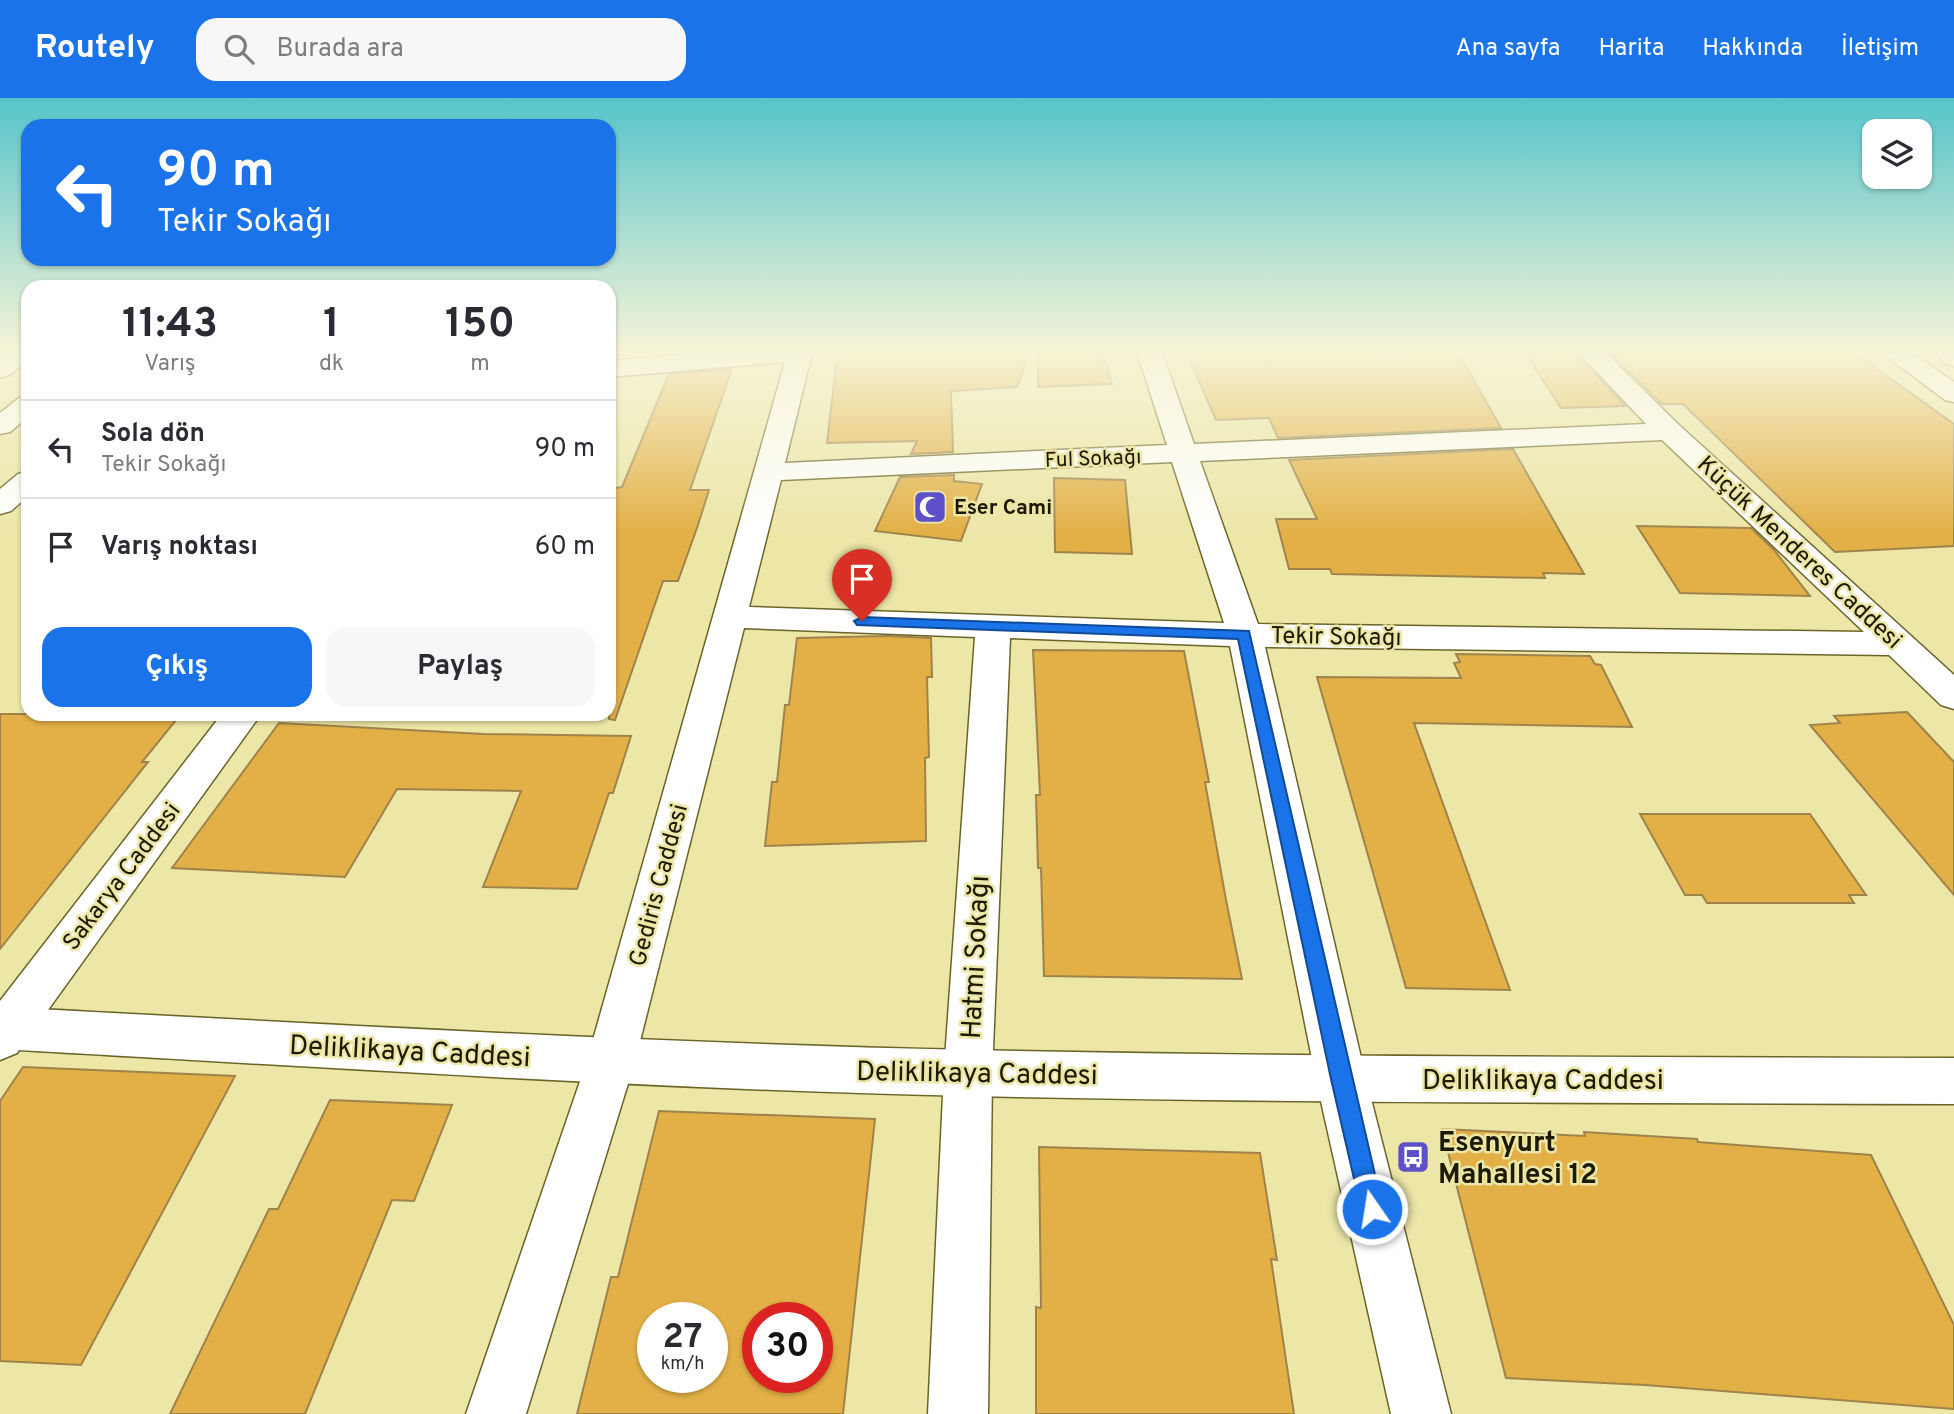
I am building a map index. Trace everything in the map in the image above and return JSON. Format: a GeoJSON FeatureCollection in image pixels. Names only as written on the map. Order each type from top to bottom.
{"type":"FeatureCollection","features":[{"type":"Feature","properties":{"kind":"main road"},"geometry":{"type":"LineString","coordinates":[[0,426],[20,410]]}},
{"type":"Feature","properties":{"kind":"main road","name":"Gediris Caddesi"},"geometry":{"type":"LineString","coordinates":[[496,1414],[611,1060],[785,410]]}},
{"type":"Feature","properties":{"kind":"main road"},"geometry":{"type":"LineString","coordinates":[[1170,410],[1244,635],[1341,1079],[1421,1414]]}},
{"type":"Feature","properties":{"kind":"main road","name":"Küçük Menderes Caddesi"},"geometry":{"type":"LineString","coordinates":[[1648,410],[1954,696]]}},
{"type":"Feature","properties":{"kind":"main road","name":"Ful Sokağı"},"geometry":{"type":"LineString","coordinates":[[769,472],[1669,431]]}},
{"type":"Feature","properties":{"kind":"main road"},"geometry":{"type":"LineString","coordinates":[[0,505],[21,486]]}},
{"type":"Feature","properties":{"kind":"main road","name":"Tekir Sokağı"},"geometry":{"type":"LineString","coordinates":[[730,617],[1244,635],[1899,644]]}},
{"type":"Feature","properties":{"kind":"main road","name":"Hatmi Sokağı"},"geometry":{"type":"LineString","coordinates":[[958,1414],[968,1073],[993,626]]}},
{"type":"Feature","properties":{"kind":"main road","name":"Sakarya Caddesi"},"geometry":{"type":"LineString","coordinates":[[2,1032],[237,721]]}},
{"type":"Feature","properties":{"kind":"main road","name":"Deliklikaya Caddesi"},"geometry":{"type":"LineString","coordinates":[[2,1032],[611,1060],[968,1073],[1341,1079],[1954,1081]]}},
{"type":"Feature","properties":{"kind":"building"},"geometry":{"type":"Polygon","coordinates":[[[654,410],[718,410],[690,490],[709,490],[698,525],[678,581],[663,581],[616,717],[616,488],[622,487],[654,410]]]}},
{"type":"Feature","properties":{"kind":"building"},"geometry":{"type":"Polygon","coordinates":[[[831,410],[952,410],[953,452],[911,454],[917,441],[827,443],[831,410]]]}},
{"type":"Feature","properties":{"kind":"building"},"geometry":{"type":"Polygon","coordinates":[[[1212,410],[1491,410],[1501,428],[1278,438],[1269,418],[1216,420],[1212,410]]]}},
{"type":"Feature","properties":{"kind":"building"},"geometry":{"type":"Polygon","coordinates":[[[1690,410],[1935,410],[1954,424],[1954,546],[1835,552],[1690,410]]]}},
{"type":"Feature","properties":{"kind":"building"},"geometry":{"type":"Polygon","coordinates":[[[1513,449],[1584,574],[1543,573],[1545,578],[1332,574],[1330,569],[1289,569],[1276,519],[1317,519],[1289,460],[1513,449]]]}},
{"type":"Feature","properties":{"kind":"building","name":"Eser Cami"},"geometry":{"type":"Polygon","coordinates":[[[954,475],[954,481],[982,484],[961,541],[875,531],[900,477],[954,475]]]}},
{"type":"Feature","properties":{"kind":"building"},"geometry":{"type":"Polygon","coordinates":[[[1054,478],[1125,480],[1132,554],[1055,552],[1054,478]]]}},
{"type":"Feature","properties":{"kind":"building"},"geometry":{"type":"Polygon","coordinates":[[[1637,526],[1751,528],[1774,550],[1810,596],[1680,593],[1637,526]]]}},
{"type":"Feature","properties":{"kind":"building"},"geometry":{"type":"Polygon","coordinates":[[[797,638],[931,638],[932,677],[927,677],[929,757],[925,758],[926,841],[765,846],[772,782],[777,782],[785,705],[789,705],[797,638]]]}},
{"type":"Feature","properties":{"kind":"building"},"geometry":{"type":"Polygon","coordinates":[[[1033,650],[1184,651],[1209,782],[1205,782],[1242,979],[1044,976],[1041,868],[1038,868],[1036,795],[1040,795],[1033,650]]]}},
{"type":"Feature","properties":{"kind":"building"},"geometry":{"type":"Polygon","coordinates":[[[1456,654],[1590,656],[1595,664],[1601,665],[1632,727],[1414,723],[1510,990],[1406,988],[1317,677],[1461,678],[1454,663],[1460,662],[1456,654]]]}},
{"type":"Feature","properties":{"kind":"building"},"geometry":{"type":"Polygon","coordinates":[[[1907,712],[1954,762],[1954,895],[1810,725],[1840,723],[1834,716],[1907,712]]]}},
{"type":"Feature","properties":{"kind":"building"},"geometry":{"type":"Polygon","coordinates":[[[0,714],[21,714],[21,721],[175,721],[142,762],[148,762],[0,949],[0,714]]]}},
{"type":"Feature","properties":{"kind":"building"},"geometry":{"type":"Polygon","coordinates":[[[279,723],[483,734],[631,736],[577,889],[483,887],[521,791],[397,789],[345,877],[172,868],[279,723]]]}},
{"type":"Feature","properties":{"kind":"building"},"geometry":{"type":"Polygon","coordinates":[[[1640,814],[1810,814],[1866,895],[1849,895],[1854,903],[1707,903],[1702,895],[1685,895],[1640,814]]]}},
{"type":"Feature","properties":{"kind":"building"},"geometry":{"type":"Polygon","coordinates":[[[23,1067],[235,1076],[81,1365],[0,1361],[0,1101],[23,1067]]]}},
{"type":"Feature","properties":{"kind":"building"},"geometry":{"type":"Polygon","coordinates":[[[330,1100],[452,1105],[414,1201],[392,1200],[305,1414],[170,1414],[269,1209],[278,1209],[330,1100]]]}},
{"type":"Feature","properties":{"kind":"building"},"geometry":{"type":"Polygon","coordinates":[[[659,1111],[875,1119],[843,1414],[577,1414],[611,1277],[618,1277],[659,1111]]]}},
{"type":"Feature","properties":{"kind":"building"},"geometry":{"type":"Polygon","coordinates":[[[1442,1129],[1585,1136],[1584,1132],[1871,1155],[1954,1325],[1954,1409],[1645,1385],[1506,1378],[1442,1129]]]}},
{"type":"Feature","properties":{"kind":"building"},"geometry":{"type":"Polygon","coordinates":[[[1039,1147],[1260,1153],[1277,1260],[1271,1259],[1294,1414],[1036,1414],[1036,1307],[1041,1308],[1039,1147]]]}},
{"type":"Feature","properties":{"kind":"place","name":"Eser Cami"},"geometry":{"type":"Point","coordinates":[930,507]}},
{"type":"Feature","properties":{"kind":"place","name":"Esenyurt Mahallesi 12"},"geometry":{"type":"Point","coordinates":[1413,1157]}},
{"type":"Feature","properties":{"kind":"route"},"geometry":{"type":"LineString","coordinates":[[862,621],[1244,635],[1372,1209]]}}]}
